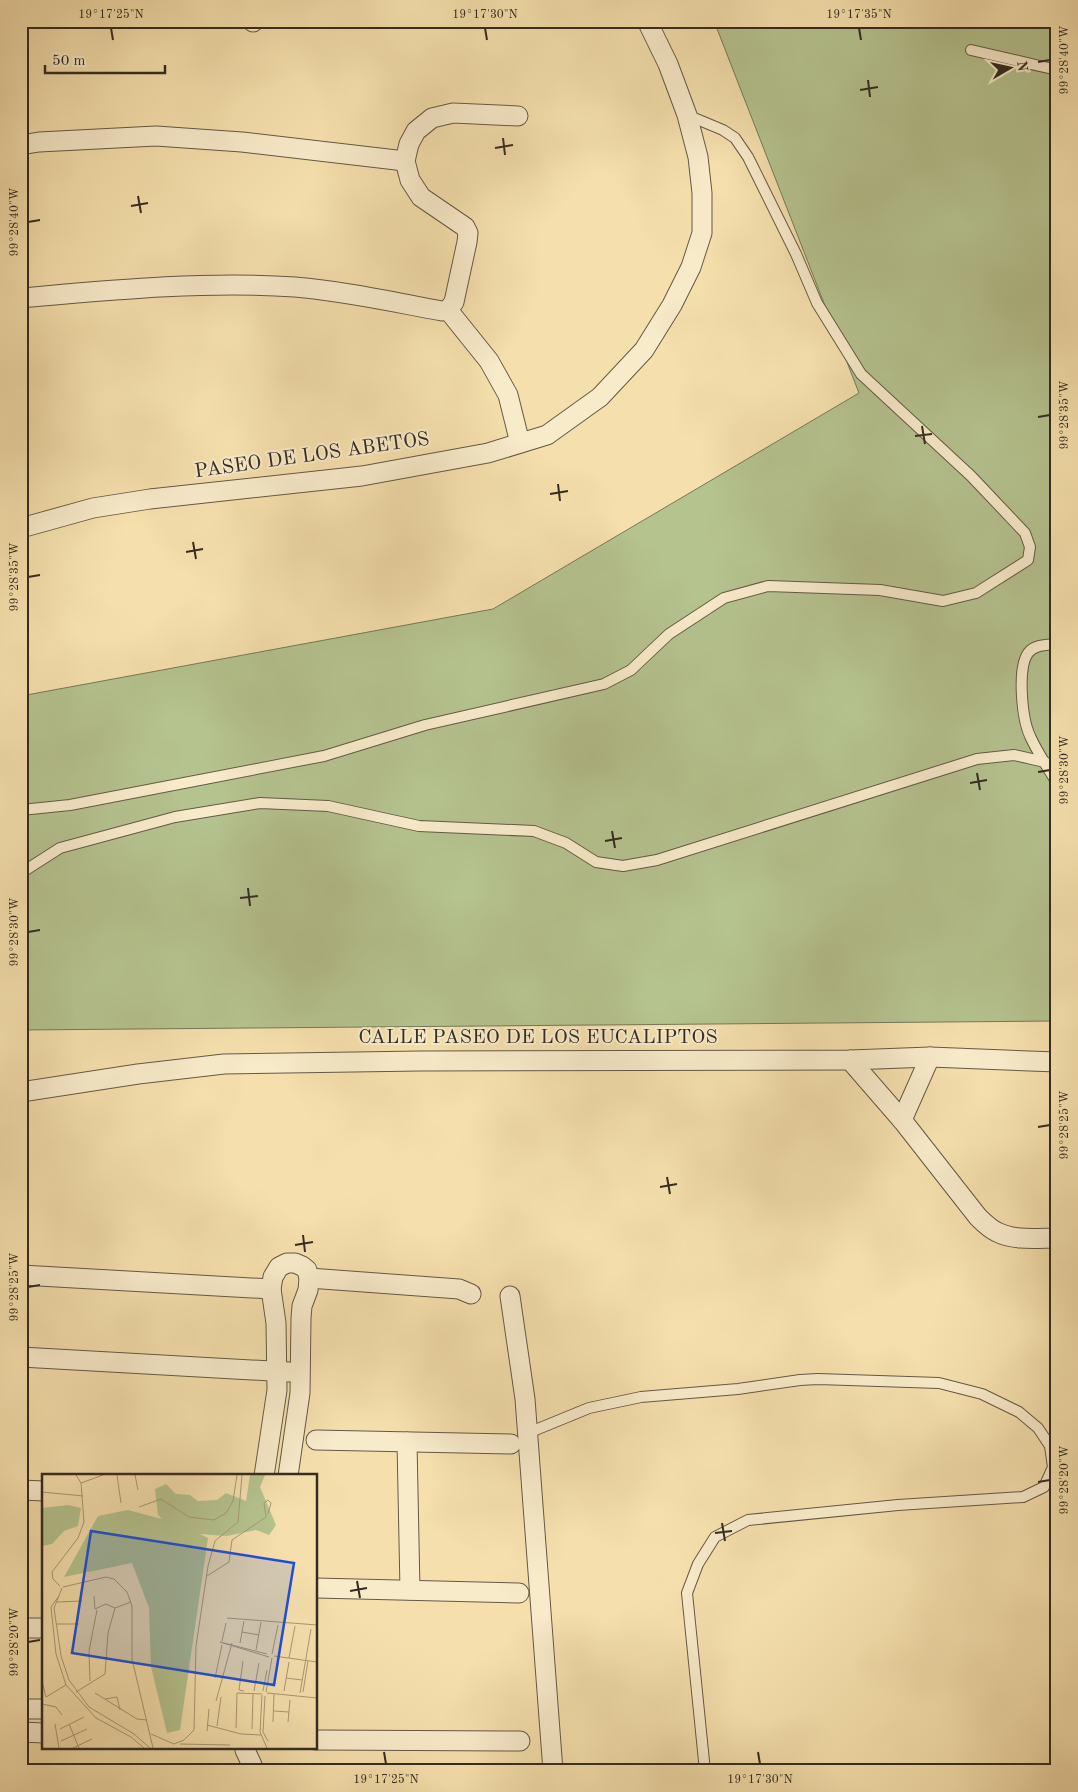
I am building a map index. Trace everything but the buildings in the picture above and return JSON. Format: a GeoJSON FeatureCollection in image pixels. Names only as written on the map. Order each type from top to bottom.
{"type":"FeatureCollection","features":[{"type":"Feature","properties":{"kind":"street","name":"PASEO DE LOS ABETOS"},"geometry":{"type":"LineString","coordinates":[[21,528],[93,508],[150,499],[362,476],[488,453],[547,435],[600,397],[644,350],[672,305],[691,267],[702,233],[702,192],[698,157],[687,115],[668,64],[647,21]]}},
{"type":"Feature","properties":{"kind":"street"},"geometry":{"type":"LineString","coordinates":[[21,298],[219,284],[296,287],[362,296],[442,311],[448,310],[454,302],[468,233],[465,227],[457,220],[421,197],[410,180],[405,161],[409,144],[416,131],[432,118],[452,113],[518,116]]}},
{"type":"Feature","properties":{"kind":"street"},"geometry":{"type":"LineString","coordinates":[[21,145],[38,142],[156,136],[242,142],[405,161]]}},
{"type":"Feature","properties":{"kind":"street"},"geometry":{"type":"LineString","coordinates":[[448,310],[489,361],[508,395],[520,443]]}},
{"type":"Feature","properties":{"kind":"street"},"geometry":{"type":"LineString","coordinates":[[902,1120],[930,1057]]}},
{"type":"Feature","properties":{"kind":"street","name":"CALLE PASEO DE LOS EUCALIPTOS"},"geometry":{"type":"LineString","coordinates":[[21,1092],[138,1074],[224,1064],[440,1061],[850,1060],[930,1057],[1057,1062]]}},
{"type":"Feature","properties":{"kind":"street"},"geometry":{"type":"LineString","coordinates":[[850,1060],[902,1120],[978,1217],[991,1229],[1000,1234],[1016,1237],[1057,1238]]}},
{"type":"Feature","properties":{"kind":"street"},"geometry":{"type":"LineString","coordinates":[[264,1474],[277,1390],[276,1323],[271,1289],[273,1277],[279,1267],[295,1262],[307,1270],[309,1278],[308,1290],[302,1306],[300,1393],[288,1474]]}},
{"type":"Feature","properties":{"kind":"street"},"geometry":{"type":"LineString","coordinates":[[21,1275],[271,1289]]}},
{"type":"Feature","properties":{"kind":"street"},"geometry":{"type":"LineString","coordinates":[[309,1278],[459,1289],[471,1294]]}},
{"type":"Feature","properties":{"kind":"street"},"geometry":{"type":"LineString","coordinates":[[510,1296],[525,1399],[553,1771]]}},
{"type":"Feature","properties":{"kind":"street"},"geometry":{"type":"LineString","coordinates":[[21,1357],[300,1373]]}},
{"type":"Feature","properties":{"kind":"street"},"geometry":{"type":"LineString","coordinates":[[316,1440],[511,1444]]}},
{"type":"Feature","properties":{"kind":"street"},"geometry":{"type":"LineString","coordinates":[[407,1442],[410,1590]]}},
{"type":"Feature","properties":{"kind":"street"},"geometry":{"type":"LineString","coordinates":[[21,1490],[42,1490]]}},
{"type":"Feature","properties":{"kind":"street"},"geometry":{"type":"LineString","coordinates":[[318,1588],[519,1593]]}},
{"type":"Feature","properties":{"kind":"street"},"geometry":{"type":"LineString","coordinates":[[21,1628],[42,1628]]}},
{"type":"Feature","properties":{"kind":"street"},"geometry":{"type":"LineString","coordinates":[[21,1709],[42,1709]]}},
{"type":"Feature","properties":{"kind":"street"},"geometry":{"type":"LineString","coordinates":[[21,1732],[42,1733]]}},
{"type":"Feature","properties":{"kind":"street"},"geometry":{"type":"LineString","coordinates":[[318,1740],[520,1741]]}},
{"type":"Feature","properties":{"kind":"street"},"geometry":{"type":"LineString","coordinates":[[244,1750],[252,1765],[252,1771]]}},
{"type":"Feature","properties":{"kind":"lane"},"geometry":{"type":"LineString","coordinates":[[971,50],[1057,70]]}},
{"type":"Feature","properties":{"kind":"lane"},"geometry":{"type":"LineString","coordinates":[[21,810],[70,805],[324,756],[425,725],[604,684],[631,670],[669,634],[724,598],[768,586],[880,590],[943,600],[976,593],[1028,560],[1030,547],[1025,533],[971,476],[861,374],[817,303],[796,254],[748,157],[735,138],[723,130],[687,115]]}},
{"type":"Feature","properties":{"kind":"lane"},"geometry":{"type":"LineString","coordinates":[[1057,644],[1040,645],[1028,654],[1024,662],[1021,689],[1023,710],[1029,735],[1057,783]]}},
{"type":"Feature","properties":{"kind":"lane"},"geometry":{"type":"LineString","coordinates":[[21,872],[60,848],[175,817],[260,803],[328,806],[419,826],[534,831],[566,844],[596,862],[623,866],[656,860],[977,759],[1014,755],[1045,762]]}},
{"type":"Feature","properties":{"kind":"lane"},"geometry":{"type":"LineString","coordinates":[[528,1433],[589,1408],[641,1398],[818,1379],[939,1383],[982,1394],[1019,1412],[1038,1428],[1050,1446],[1053,1467],[1044,1487],[1023,1497],[898,1505],[748,1520],[715,1537],[698,1564],[687,1593],[705,1771]]}},
{"type":"Feature","properties":{"kind":"green space"},"geometry":{"type":"Polygon","coordinates":[[[714,21],[1057,21],[1057,1021],[21,1030],[21,696],[493,609],[859,393],[714,21]]]}}]}
